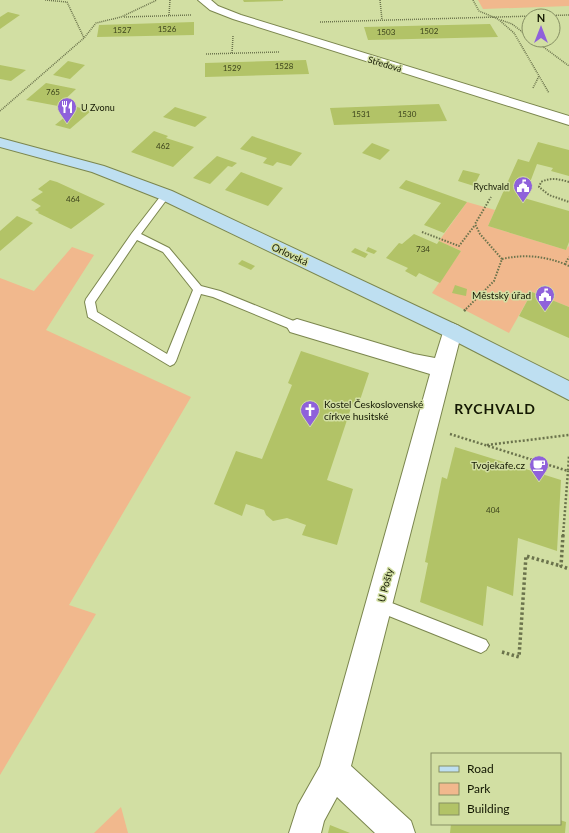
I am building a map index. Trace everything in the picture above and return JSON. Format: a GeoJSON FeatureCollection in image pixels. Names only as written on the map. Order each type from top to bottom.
{"type":"FeatureCollection","features":[{"type":"Feature","properties":{"kind":"main road","name":"Orlovská"},"geometry":{"type":"LineString","coordinates":[[0,142],[98,169],[166,195],[452,331],[569,391]]}},
{"type":"Feature","properties":{"kind":"street","name":"Středová"},"geometry":{"type":"LineString","coordinates":[[204,0],[214,8],[258,24],[563,120]]}},
{"type":"Feature","properties":{"kind":"street"},"geometry":{"type":"LineString","coordinates":[[297,327],[414,362],[442,368]]}},
{"type":"Feature","properties":{"kind":"street","name":"U Pošty"},"geometry":{"type":"LineString","coordinates":[[305,833],[309,816],[334,772],[452,331]]}},
{"type":"Feature","properties":{"kind":"street"},"geometry":{"type":"LineString","coordinates":[[334,772],[399,833]]}},
{"type":"Feature","properties":{"kind":"lane"},"geometry":{"type":"LineString","coordinates":[[166,195],[136,235],[90,302],[92,314],[170,360],[198,289]]}},
{"type":"Feature","properties":{"kind":"lane"},"geometry":{"type":"LineString","coordinates":[[136,235],[166,250],[198,289],[216,294],[297,327]]}},
{"type":"Feature","properties":{"kind":"lane"},"geometry":{"type":"LineString","coordinates":[[379,605],[481,645]]}},
{"type":"Feature","properties":{"kind":"path"},"geometry":{"type":"LineString","coordinates":[[45,0],[66,1],[84,38]]}},
{"type":"Feature","properties":{"kind":"path"},"geometry":{"type":"LineString","coordinates":[[121,17],[157,0]]}},
{"type":"Feature","properties":{"kind":"path"},"geometry":{"type":"LineString","coordinates":[[169,15],[170,0]]}},
{"type":"Feature","properties":{"kind":"path"},"geometry":{"type":"LineString","coordinates":[[380,0],[382,20]]}},
{"type":"Feature","properties":{"kind":"path"},"geometry":{"type":"LineString","coordinates":[[473,0],[479,11],[495,17],[514,33],[563,120]]}},
{"type":"Feature","properties":{"kind":"path"},"geometry":{"type":"LineString","coordinates":[[0,111],[84,38],[96,23],[121,17],[196,14]]}},
{"type":"Feature","properties":{"kind":"path"},"geometry":{"type":"LineString","coordinates":[[315,22],[569,15]]}},
{"type":"Feature","properties":{"kind":"path"},"geometry":{"type":"LineString","coordinates":[[498,19],[512,24],[521,31]]}},
{"type":"Feature","properties":{"kind":"path"},"geometry":{"type":"LineString","coordinates":[[232,53],[233,26],[258,24]]}},
{"type":"Feature","properties":{"kind":"path"},"geometry":{"type":"LineString","coordinates":[[545,48],[569,66]]}},
{"type":"Feature","properties":{"kind":"path"},"geometry":{"type":"LineString","coordinates":[[206,54],[283,52]]}},
{"type":"Feature","properties":{"kind":"path"},"geometry":{"type":"LineString","coordinates":[[569,182],[556,178],[546,179],[541,182],[539,187],[542,192],[549,196],[569,202]]}},
{"type":"Feature","properties":{"kind":"path"},"geometry":{"type":"LineString","coordinates":[[422,232],[459,246],[475,224],[491,197]]}},
{"type":"Feature","properties":{"kind":"path"},"geometry":{"type":"LineString","coordinates":[[475,224],[478,231],[496,250],[502,259]]}},
{"type":"Feature","properties":{"kind":"path"},"geometry":{"type":"LineString","coordinates":[[502,259],[520,255],[540,256],[569,266]]}},
{"type":"Feature","properties":{"kind":"path"},"geometry":{"type":"LineString","coordinates":[[565,264],[569,257]]}},
{"type":"Feature","properties":{"kind":"path"},"geometry":{"type":"LineString","coordinates":[[452,331],[464,310],[494,281],[502,259]]}},
{"type":"Feature","properties":{"kind":"path"},"geometry":{"type":"LineString","coordinates":[[448,434],[568,471]]}},
{"type":"Feature","properties":{"kind":"path"},"geometry":{"type":"LineString","coordinates":[[484,445],[569,435]]}},
{"type":"Feature","properties":{"kind":"path"},"geometry":{"type":"LineString","coordinates":[[560,566],[569,456]]}},
{"type":"Feature","properties":{"kind":"path"},"geometry":{"type":"LineString","coordinates":[[481,645],[519,658],[526,556],[569,569]]}},
{"type":"Feature","properties":{"kind":"green space"},"geometry":{"type":"Polygon","coordinates":[[[478,0],[569,0],[569,6],[483,9],[478,0]]]}},
{"type":"Feature","properties":{"kind":"green space"},"geometry":{"type":"Polygon","coordinates":[[[467,202],[495,210],[488,226],[566,250],[568,246],[569,247],[569,307],[532,292],[509,333],[432,293],[461,251],[439,241],[467,202]]]}},
{"type":"Feature","properties":{"kind":"green space"},"geometry":{"type":"Polygon","coordinates":[[[72,247],[94,255],[46,330],[191,397],[69,605],[96,614],[0,775],[0,278],[34,291],[72,247]]]}},
{"type":"Feature","properties":{"kind":"green space"},"geometry":{"type":"Polygon","coordinates":[[[121,807],[128,833],[94,833],[121,807]]]}},
{"type":"Feature","properties":{"kind":"building"},"geometry":{"type":"Polygon","coordinates":[[[243,0],[283,0],[283,1],[244,2],[243,0]]]}},
{"type":"Feature","properties":{"kind":"building"},"geometry":{"type":"Polygon","coordinates":[[[8,12],[20,15],[0,29],[0,17],[8,12]]]}},
{"type":"Feature","properties":{"kind":"building"},"geometry":{"type":"Polygon","coordinates":[[[194,22],[194,35],[97,37],[99,25],[194,22]]]}},
{"type":"Feature","properties":{"kind":"building"},"geometry":{"type":"Polygon","coordinates":[[[490,24],[498,37],[368,40],[364,27],[490,24]]]}},
{"type":"Feature","properties":{"kind":"building"},"geometry":{"type":"Polygon","coordinates":[[[306,60],[309,74],[205,77],[205,63],[306,60]]]}},
{"type":"Feature","properties":{"kind":"building"},"geometry":{"type":"Polygon","coordinates":[[[68,61],[85,65],[70,79],[53,75],[68,61]]]}},
{"type":"Feature","properties":{"kind":"building"},"geometry":{"type":"Polygon","coordinates":[[[0,65],[26,70],[11,81],[0,79],[0,65]]]}},
{"type":"Feature","properties":{"kind":"building"},"geometry":{"type":"Polygon","coordinates":[[[46,83],[76,89],[58,106],[26,100],[46,83]]]}},
{"type":"Feature","properties":{"kind":"building"},"geometry":{"type":"Polygon","coordinates":[[[439,104],[447,121],[334,125],[330,108],[439,104]]]}},
{"type":"Feature","properties":{"kind":"building"},"geometry":{"type":"Polygon","coordinates":[[[77,107],[91,111],[70,129],[55,125],[77,107]]]}},
{"type":"Feature","properties":{"kind":"building"},"geometry":{"type":"Polygon","coordinates":[[[175,107],[207,117],[195,127],[163,117],[175,107]]]}},
{"type":"Feature","properties":{"kind":"building"},"geometry":{"type":"Polygon","coordinates":[[[154,131],[168,136],[166,138],[194,147],[173,167],[131,152],[154,131]]]}},
{"type":"Feature","properties":{"kind":"building"},"geometry":{"type":"Polygon","coordinates":[[[252,136],[302,153],[291,166],[277,162],[273,166],[263,163],[267,158],[240,149],[252,136]]]}},
{"type":"Feature","properties":{"kind":"building"},"geometry":{"type":"Polygon","coordinates":[[[538,142],[569,150],[569,176],[551,171],[553,168],[537,164],[524,198],[569,211],[569,242],[566,250],[488,226],[518,159],[529,162],[538,142]]]}},
{"type":"Feature","properties":{"kind":"building"},"geometry":{"type":"Polygon","coordinates":[[[372,143],[390,150],[380,160],[362,153],[372,143]]]}},
{"type":"Feature","properties":{"kind":"building"},"geometry":{"type":"Polygon","coordinates":[[[217,156],[237,163],[232,167],[228,166],[210,184],[193,178],[217,156]]]}},
{"type":"Feature","properties":{"kind":"building"},"geometry":{"type":"Polygon","coordinates":[[[463,170],[480,174],[474,186],[458,181],[463,170]]]}},
{"type":"Feature","properties":{"kind":"building"},"geometry":{"type":"Polygon","coordinates":[[[241,172],[283,188],[268,206],[225,190],[241,172]]]}},
{"type":"Feature","properties":{"kind":"building"},"geometry":{"type":"Polygon","coordinates":[[[50,180],[105,204],[71,229],[38,213],[39,212],[35,210],[41,206],[31,200],[43,192],[38,189],[50,180]]]}},
{"type":"Feature","properties":{"kind":"building"},"geometry":{"type":"Polygon","coordinates":[[[406,180],[467,202],[444,233],[424,225],[441,203],[399,188],[406,180]]]}},
{"type":"Feature","properties":{"kind":"building"},"geometry":{"type":"Polygon","coordinates":[[[17,216],[33,223],[0,251],[0,231],[17,216]]]}},
{"type":"Feature","properties":{"kind":"building"},"geometry":{"type":"Polygon","coordinates":[[[414,234],[437,244],[439,241],[461,251],[440,283],[419,273],[416,277],[405,271],[408,268],[386,258],[399,243],[402,244],[414,234]]]}},
{"type":"Feature","properties":{"kind":"building"},"geometry":{"type":"Polygon","coordinates":[[[368,247],[377,251],[374,254],[366,251],[368,247]]]}},
{"type":"Feature","properties":{"kind":"building"},"geometry":{"type":"Polygon","coordinates":[[[355,248],[368,254],[365,258],[351,252],[355,248]]]}},
{"type":"Feature","properties":{"kind":"building"},"geometry":{"type":"Polygon","coordinates":[[[242,260],[255,266],[251,270],[238,264],[242,260]]]}},
{"type":"Feature","properties":{"kind":"building"},"geometry":{"type":"Polygon","coordinates":[[[455,285],[467,289],[466,296],[452,293],[455,285]]]}},
{"type":"Feature","properties":{"kind":"building","name":"Městský úřad"},"geometry":{"type":"Polygon","coordinates":[[[532,292],[569,307],[569,338],[519,316],[532,292]]]}},
{"type":"Feature","properties":{"kind":"building","name":"Kostel Československé církve husitské"},"geometry":{"type":"Polygon","coordinates":[[[301,351],[369,373],[359,403],[353,402],[327,480],[353,489],[337,545],[302,535],[306,525],[287,518],[273,521],[266,515],[264,510],[246,504],[242,516],[214,504],[236,451],[262,459],[292,385],[288,383],[301,351]]]}},
{"type":"Feature","properties":{"kind":"building"},"geometry":{"type":"Polygon","coordinates":[[[455,447],[561,480],[557,551],[518,538],[513,596],[487,586],[483,626],[420,602],[428,563],[425,562],[442,477],[447,479],[455,447]]]}},
{"type":"Feature","properties":{"kind":"building"},"geometry":{"type":"Polygon","coordinates":[[[561,820],[566,822],[565,833],[450,833],[451,825],[561,825],[561,820]]]}},
{"type":"Feature","properties":{"kind":"building"},"geometry":{"type":"Polygon","coordinates":[[[330,825],[350,833],[328,833],[330,825]]]}},
{"type":"Feature","properties":{"kind":"place","name":"U Zvonu"},"geometry":{"type":"Point","coordinates":[67,124]}},
{"type":"Feature","properties":{"kind":"place","name":"Rychvald"},"geometry":{"type":"Point","coordinates":[523,203]}},
{"type":"Feature","properties":{"kind":"place","name":"Městský úřad"},"geometry":{"type":"Point","coordinates":[545,312]}},
{"type":"Feature","properties":{"kind":"place","name":"Kostel Československé církve husitské"},"geometry":{"type":"Point","coordinates":[310,427]}},
{"type":"Feature","properties":{"kind":"place","name":"Tvojekafe.cz"},"geometry":{"type":"Point","coordinates":[539,482]}},
{"type":"Feature","properties":{"kind":"district","name":"RYCHVALD"},"geometry":{"type":"Point","coordinates":[495,408]}}]}
